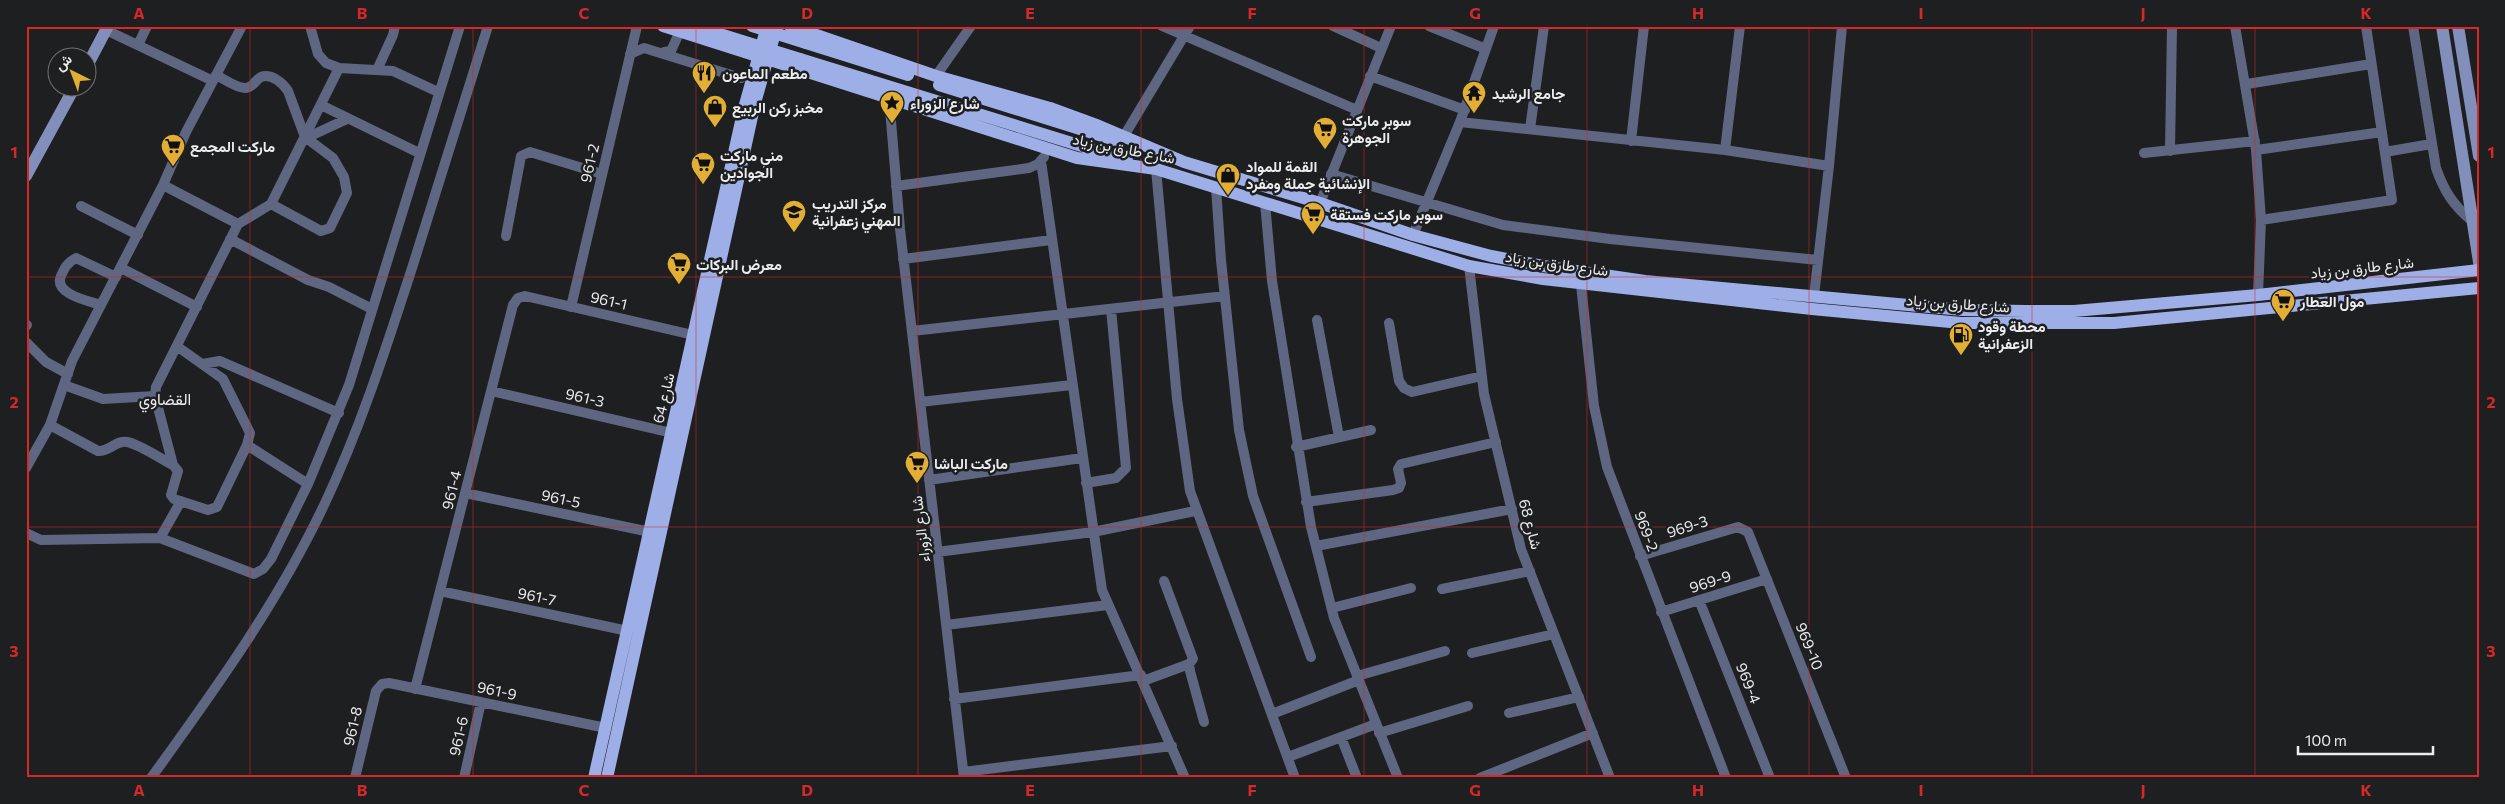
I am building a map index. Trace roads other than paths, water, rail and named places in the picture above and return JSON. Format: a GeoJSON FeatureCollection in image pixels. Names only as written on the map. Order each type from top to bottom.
{"type":"FeatureCollection","features":[{"type":"Feature","properties":{"kind":"main road","name":"شارع طارق بن زياد"},"geometry":{"type":"LineString","coordinates":[[663,26],[1077,158],[1105,164],[1156,169],[1469,266],[1580,284],[1961,323],[2014,324],[2114,323],[2479,288]]}},
{"type":"Feature","properties":{"kind":"main road"},"geometry":{"type":"LineString","coordinates":[[694,26],[1156,169]]}},
{"type":"Feature","properties":{"kind":"main road"},"geometry":{"type":"LineString","coordinates":[[752,26],[1184,162]]}},
{"type":"Feature","properties":{"kind":"main road","name":"شارع 64"},"geometry":{"type":"LineString","coordinates":[[607,778],[755,103],[767,26]]}},
{"type":"Feature","properties":{"kind":"main road","name":"شارع 64"},"geometry":{"type":"LineString","coordinates":[[594,778],[744,108],[777,26]]}},
{"type":"Feature","properties":{"kind":"main road","name":"شارع طارق بن زياد"},"geometry":{"type":"LineString","coordinates":[[790,26],[936,76],[1050,108],[1124,136],[1184,162],[1320,203],[1413,236],[1491,256],[1549,267],[1645,280],[1963,310],[2036,311],[2074,311],[2258,295],[2479,270]]}},
{"type":"Feature","properties":{"kind":"street"},"geometry":{"type":"LineString","coordinates":[[138,45],[148,26]]}},
{"type":"Feature","properties":{"kind":"street"},"geometry":{"type":"LineString","coordinates":[[26,468],[50,425],[68,374],[163,186],[186,132],[242,26]]}},
{"type":"Feature","properties":{"kind":"street"},"geometry":{"type":"LineString","coordinates":[[310,26],[321,59],[339,68],[393,70],[438,92]]}},
{"type":"Feature","properties":{"kind":"street"},"geometry":{"type":"LineString","coordinates":[[377,70],[393,35],[395,26]]}},
{"type":"Feature","properties":{"kind":"street"},"geometry":{"type":"LineString","coordinates":[[26,533],[41,540],[160,538],[254,574],[263,569],[271,559],[308,484],[339,412],[460,26]]}},
{"type":"Feature","properties":{"kind":"street"},"geometry":{"type":"LineString","coordinates":[[151,778],[198,713],[266,608],[292,566],[326,502],[384,356],[488,26]]}},
{"type":"Feature","properties":{"kind":"street","name":"961-2"},"geometry":{"type":"LineString","coordinates":[[571,307],[637,26]]}},
{"type":"Feature","properties":{"kind":"street"},"geometry":{"type":"LineString","coordinates":[[936,76],[971,26]]}},
{"type":"Feature","properties":{"kind":"street"},"geometry":{"type":"LineString","coordinates":[[1162,26],[1357,110]]}},
{"type":"Feature","properties":{"kind":"street"},"geometry":{"type":"LineString","coordinates":[[1124,136],[1190,26]]}},
{"type":"Feature","properties":{"kind":"street"},"geometry":{"type":"LineString","coordinates":[[1333,26],[1381,48]]}},
{"type":"Feature","properties":{"kind":"street"},"geometry":{"type":"LineString","coordinates":[[1320,203],[1391,26]]}},
{"type":"Feature","properties":{"kind":"street"},"geometry":{"type":"LineString","coordinates":[[1429,26],[1486,49]]}},
{"type":"Feature","properties":{"kind":"street"},"geometry":{"type":"LineString","coordinates":[[1413,236],[1465,110],[1494,26]]}},
{"type":"Feature","properties":{"kind":"street"},"geometry":{"type":"LineString","coordinates":[[1530,129],[1544,26]]}},
{"type":"Feature","properties":{"kind":"street"},"geometry":{"type":"LineString","coordinates":[[1631,141],[1644,26]]}},
{"type":"Feature","properties":{"kind":"street"},"geometry":{"type":"LineString","coordinates":[[1724,150],[1740,26]]}},
{"type":"Feature","properties":{"kind":"street"},"geometry":{"type":"LineString","coordinates":[[1814,296],[1829,166],[1842,26]]}},
{"type":"Feature","properties":{"kind":"street"},"geometry":{"type":"LineString","coordinates":[[2170,151],[2172,26]]}},
{"type":"Feature","properties":{"kind":"street"},"geometry":{"type":"LineString","coordinates":[[2235,26],[2247,84],[2256,146],[2261,220],[2258,295]]}},
{"type":"Feature","properties":{"kind":"street"},"geometry":{"type":"LineString","coordinates":[[2261,220],[2392,200],[2366,26]]}},
{"type":"Feature","properties":{"kind":"street"},"geometry":{"type":"LineString","coordinates":[[2413,26],[2431,144],[2444,190],[2455,206],[2472,221]]}},
{"type":"Feature","properties":{"kind":"street"},"geometry":{"type":"LineString","coordinates":[[2442,26],[2479,262]]}},
{"type":"Feature","properties":{"kind":"street"},"geometry":{"type":"LineString","coordinates":[[2458,26],[2479,156]]}},
{"type":"Feature","properties":{"kind":"street"},"geometry":{"type":"LineString","coordinates":[[96,48],[107,28],[138,45],[214,78],[243,88],[250,88],[261,77],[269,76],[284,84],[305,138],[333,158],[344,176],[347,194],[330,228],[321,231],[271,204]]}},
{"type":"Feature","properties":{"kind":"street"},"geometry":{"type":"LineString","coordinates":[[664,52],[671,51],[680,31]]}},
{"type":"Feature","properties":{"kind":"street"},"geometry":{"type":"LineString","coordinates":[[630,54],[644,48],[664,52],[741,78]]}},
{"type":"Feature","properties":{"kind":"street"},"geometry":{"type":"LineString","coordinates":[[2247,84],[2371,64]]}},
{"type":"Feature","properties":{"kind":"street"},"geometry":{"type":"LineString","coordinates":[[178,347],[223,379],[250,433],[247,445],[217,507],[208,510],[181,501],[171,495],[178,472],[173,465],[155,396],[156,387],[178,347],[238,224],[271,204],[339,68]]}},
{"type":"Feature","properties":{"kind":"street"},"geometry":{"type":"LineString","coordinates":[[1370,76],[1465,110]]}},
{"type":"Feature","properties":{"kind":"street","name":"شارع الزوراء"},"geometry":{"type":"LineString","coordinates":[[889,97],[903,259],[964,775]]}},
{"type":"Feature","properties":{"kind":"street"},"geometry":{"type":"LineString","coordinates":[[26,176],[69,98]]}},
{"type":"Feature","properties":{"kind":"street"},"geometry":{"type":"LineString","coordinates":[[321,105],[419,153]]}},
{"type":"Feature","properties":{"kind":"street"},"geometry":{"type":"LineString","coordinates":[[305,138],[347,119]]}},
{"type":"Feature","properties":{"kind":"street"},"geometry":{"type":"LineString","coordinates":[[1460,122],[1724,150],[1829,166]]}},
{"type":"Feature","properties":{"kind":"street"},"geometry":{"type":"LineString","coordinates":[[2144,154],[2256,146],[2382,132]]}},
{"type":"Feature","properties":{"kind":"street"},"geometry":{"type":"LineString","coordinates":[[2386,152],[2431,144]]}},
{"type":"Feature","properties":{"kind":"street"},"geometry":{"type":"LineString","coordinates":[[1048,148],[1041,162],[1092,532],[1102,590],[1185,778]]}},
{"type":"Feature","properties":{"kind":"street"},"geometry":{"type":"LineString","coordinates":[[506,236],[521,156],[524,153],[530,152],[602,174]]}},
{"type":"Feature","properties":{"kind":"street"},"geometry":{"type":"LineString","coordinates":[[896,186],[1029,168],[1041,162]]}},
{"type":"Feature","properties":{"kind":"street"},"geometry":{"type":"LineString","coordinates":[[1156,169],[1177,400],[1190,491],[1195,512],[1295,778]]}},
{"type":"Feature","properties":{"kind":"street"},"geometry":{"type":"LineString","coordinates":[[1331,174],[1502,225],[1610,239],[1818,260]]}},
{"type":"Feature","properties":{"kind":"street"},"geometry":{"type":"LineString","coordinates":[[163,186],[238,224]]}},
{"type":"Feature","properties":{"kind":"street"},"geometry":{"type":"LineString","coordinates":[[1216,188],[1239,430],[1253,496],[1311,657]]}},
{"type":"Feature","properties":{"kind":"street"},"geometry":{"type":"LineString","coordinates":[[1265,203],[1272,281],[1296,447],[1316,546],[1332,608],[1398,778]]}},
{"type":"Feature","properties":{"kind":"street"},"geometry":{"type":"LineString","coordinates":[[81,206],[138,235]]}},
{"type":"Feature","properties":{"kind":"street"},"geometry":{"type":"LineString","coordinates":[[230,239],[308,280],[329,287],[372,309]]}},
{"type":"Feature","properties":{"kind":"street"},"geometry":{"type":"LineString","coordinates":[[903,259],[1051,240]]}},
{"type":"Feature","properties":{"kind":"street"},"geometry":{"type":"LineString","coordinates":[[101,306],[65,292],[60,287],[59,280],[66,264],[76,258],[118,272],[197,307]]}},
{"type":"Feature","properties":{"kind":"street","name":"شارع 68"},"geometry":{"type":"LineString","coordinates":[[1469,266],[1482,376],[1521,548],[1610,778]]}},
{"type":"Feature","properties":{"kind":"street","name":"969-2"},"geometry":{"type":"LineString","coordinates":[[1580,284],[1594,406],[1607,467],[1726,778]]}},
{"type":"Feature","properties":{"kind":"street","name":"961-1"},"geometry":{"type":"LineString","coordinates":[[518,298],[525,296],[694,335]]}},
{"type":"Feature","properties":{"kind":"street"},"geometry":{"type":"LineString","coordinates":[[912,331],[1225,296]]}},
{"type":"Feature","properties":{"kind":"street","name":"961-4"},"geometry":{"type":"LineString","coordinates":[[415,689],[513,305],[518,298]]}},
{"type":"Feature","properties":{"kind":"street"},"geometry":{"type":"LineString","coordinates":[[1086,484],[1116,478],[1126,468],[1110,308]]}},
{"type":"Feature","properties":{"kind":"street"},"geometry":{"type":"LineString","coordinates":[[1317,320],[1339,437]]}},
{"type":"Feature","properties":{"kind":"street"},"geometry":{"type":"LineString","coordinates":[[1389,322],[1399,381],[1404,388],[1412,392],[1482,376]]}},
{"type":"Feature","properties":{"kind":"street"},"geometry":{"type":"LineString","coordinates":[[26,342],[46,362],[68,374]]}},
{"type":"Feature","properties":{"kind":"street"},"geometry":{"type":"LineString","coordinates":[[202,364],[220,361],[339,412]]}},
{"type":"Feature","properties":{"kind":"street"},"geometry":{"type":"LineString","coordinates":[[64,385],[103,400],[155,396]]}},
{"type":"Feature","properties":{"kind":"street"},"geometry":{"type":"LineString","coordinates":[[920,402],[1072,385]]}},
{"type":"Feature","properties":{"kind":"street","name":"961-3"},"geometry":{"type":"LineString","coordinates":[[492,391],[672,433]]}},
{"type":"Feature","properties":{"kind":"street"},"geometry":{"type":"LineString","coordinates":[[50,425],[98,451],[104,452],[117,444],[127,442],[173,465]]}},
{"type":"Feature","properties":{"kind":"street"},"geometry":{"type":"LineString","coordinates":[[1296,447],[1371,430]]}},
{"type":"Feature","properties":{"kind":"street"},"geometry":{"type":"LineString","coordinates":[[1306,502],[1393,490],[1399,488],[1401,483],[1398,468],[1401,464],[1496,442]]}},
{"type":"Feature","properties":{"kind":"street"},"geometry":{"type":"LineString","coordinates":[[247,445],[308,484]]}},
{"type":"Feature","properties":{"kind":"street"},"geometry":{"type":"LineString","coordinates":[[929,480],[1082,458]]}},
{"type":"Feature","properties":{"kind":"street","name":"961-5"},"geometry":{"type":"LineString","coordinates":[[465,493],[650,532]]}},
{"type":"Feature","properties":{"kind":"street"},"geometry":{"type":"LineString","coordinates":[[160,538],[181,501]]}},
{"type":"Feature","properties":{"kind":"street"},"geometry":{"type":"LineString","coordinates":[[1316,546],[1512,510]]}},
{"type":"Feature","properties":{"kind":"street"},"geometry":{"type":"LineString","coordinates":[[937,552],[1092,532],[1195,512]]}},
{"type":"Feature","properties":{"kind":"street","name":"969-3"},"geometry":{"type":"LineString","coordinates":[[1640,556],[1738,526],[1743,528]]}},
{"type":"Feature","properties":{"kind":"street","name":"969-10"},"geometry":{"type":"LineString","coordinates":[[1743,528],[1748,532],[1846,778]]}},
{"type":"Feature","properties":{"kind":"street"},"geometry":{"type":"LineString","coordinates":[[1442,589],[1530,571]]}},
{"type":"Feature","properties":{"kind":"street","name":"969-9"},"geometry":{"type":"LineString","coordinates":[[1661,612],[1767,579]]}},
{"type":"Feature","properties":{"kind":"street"},"geometry":{"type":"LineString","coordinates":[[1164,581],[1193,659],[1190,664],[1204,722]]}},
{"type":"Feature","properties":{"kind":"street"},"geometry":{"type":"LineString","coordinates":[[1332,608],[1411,588]]}},
{"type":"Feature","properties":{"kind":"street","name":"961-7"},"geometry":{"type":"LineString","coordinates":[[440,591],[628,631]]}},
{"type":"Feature","properties":{"kind":"street","name":"969-4"},"geometry":{"type":"LineString","coordinates":[[1699,600],[1770,778]]}},
{"type":"Feature","properties":{"kind":"street"},"geometry":{"type":"LineString","coordinates":[[946,625],[1108,605]]}},
{"type":"Feature","properties":{"kind":"street"},"geometry":{"type":"LineString","coordinates":[[1472,653],[1554,634]]}},
{"type":"Feature","properties":{"kind":"street"},"geometry":{"type":"LineString","coordinates":[[1272,714],[1358,678],[1445,651]]}},
{"type":"Feature","properties":{"kind":"street"},"geometry":{"type":"LineString","coordinates":[[954,699],[1142,678],[1190,664]]}},
{"type":"Feature","properties":{"kind":"street","name":"961-9"},"geometry":{"type":"LineString","coordinates":[[382,684],[389,683],[606,728]]}},
{"type":"Feature","properties":{"kind":"street","name":"961-8"},"geometry":{"type":"LineString","coordinates":[[355,778],[376,691],[382,684]]}},
{"type":"Feature","properties":{"kind":"street"},"geometry":{"type":"LineString","coordinates":[[1509,713],[1579,697]]}},
{"type":"Feature","properties":{"kind":"street","name":"961-6"},"geometry":{"type":"LineString","coordinates":[[464,778],[481,702]]}},
{"type":"Feature","properties":{"kind":"street"},"geometry":{"type":"LineString","coordinates":[[1288,757],[1341,737],[1468,706]]}},
{"type":"Feature","properties":{"kind":"street"},"geometry":{"type":"LineString","coordinates":[[1480,778],[1593,733]]}},
{"type":"Feature","properties":{"kind":"street"},"geometry":{"type":"LineString","coordinates":[[1341,737],[1357,778]]}},
{"type":"Feature","properties":{"kind":"street"},"geometry":{"type":"LineString","coordinates":[[964,775],[1172,746]]}},
{"type":"Feature","properties":{"kind":"place","name":"مطعم الماعون"},"geometry":{"type":"Point","coordinates":[704,94]}},
{"type":"Feature","properties":{"kind":"place","name":"جامع الرشيد"},"geometry":{"type":"Point","coordinates":[1474,114]}},
{"type":"Feature","properties":{"kind":"place","name":"شارع الزوراء"},"geometry":{"type":"Point","coordinates":[892,124]}},
{"type":"Feature","properties":{"kind":"place","name":"مخبز ركن الربيع"},"geometry":{"type":"Point","coordinates":[715,128]}},
{"type":"Feature","properties":{"kind":"place","name":"سوبر ماركت الجوهرة"},"geometry":{"type":"Point","coordinates":[1325,150]}},
{"type":"Feature","properties":{"kind":"place","name":"ماركت المجمع"},"geometry":{"type":"Point","coordinates":[173,167]}},
{"type":"Feature","properties":{"kind":"place","name":"مني ماركت الجوادين"},"geometry":{"type":"Point","coordinates":[703,185]}},
{"type":"Feature","properties":{"kind":"place","name":"القمة للمواد الإنشائية جملة ومفرد"},"geometry":{"type":"Point","coordinates":[1228,196]}},
{"type":"Feature","properties":{"kind":"place","name":"مركز التدريب المهني زعفرانية"},"geometry":{"type":"Point","coordinates":[794,233]}},
{"type":"Feature","properties":{"kind":"place","name":"سوبر ماركت فستقة"},"geometry":{"type":"Point","coordinates":[1313,235]}},
{"type":"Feature","properties":{"kind":"place","name":"معرض البركات"},"geometry":{"type":"Point","coordinates":[679,285]}},
{"type":"Feature","properties":{"kind":"place","name":"مول العطار"},"geometry":{"type":"Point","coordinates":[2283,322]}},
{"type":"Feature","properties":{"kind":"place","name":"محطة وقود الزعفرانية"},"geometry":{"type":"Point","coordinates":[1961,356]}},
{"type":"Feature","properties":{"kind":"place","name":"ماركت الباشا"},"geometry":{"type":"Point","coordinates":[917,484]}},
{"type":"Feature","properties":{"kind":"district","name":"القضاوي"},"geometry":{"type":"Point","coordinates":[165,398]}}]}
